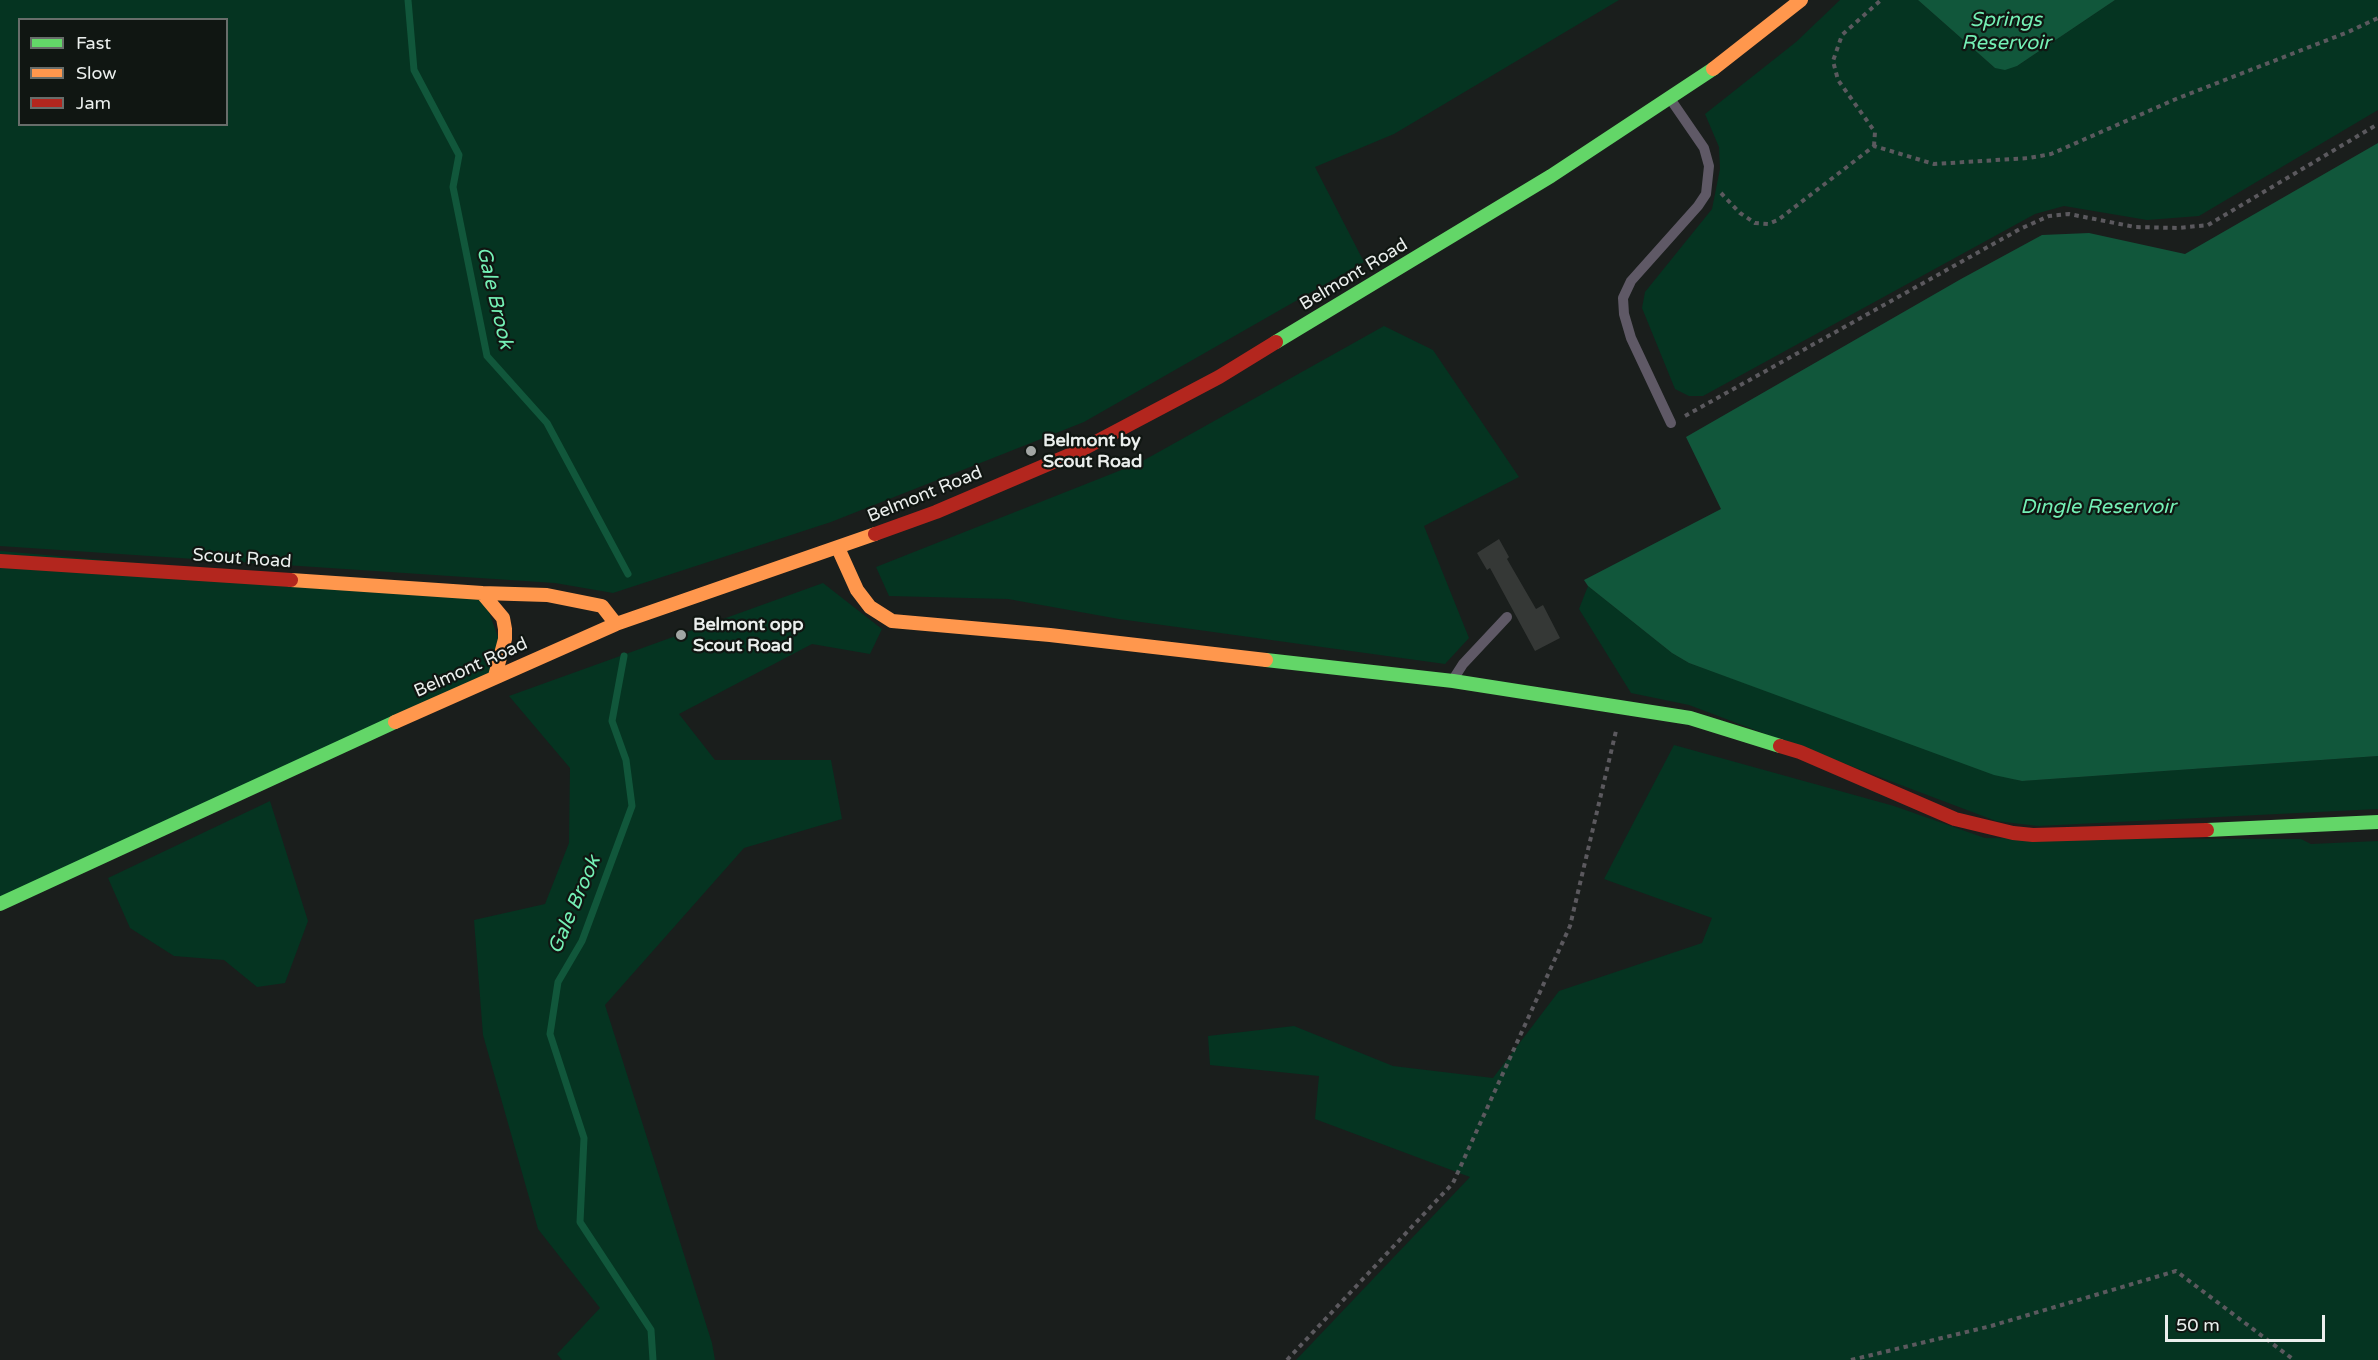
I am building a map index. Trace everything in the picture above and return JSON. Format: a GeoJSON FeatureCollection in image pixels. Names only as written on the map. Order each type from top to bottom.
{"type":"FeatureCollection","features":[{"type":"Feature","properties":{"kind":"street","name":"Belmont Road"},"geometry":{"type":"LineString","coordinates":[[0,903],[495,676],[616,624],[936,512],[1079,451],[1219,378],[1551,176],[1727,60],[1801,0]]}},
{"type":"Feature","properties":{"kind":"street"},"geometry":{"type":"LineString","coordinates":[[838,548],[857,591],[870,608],[892,621],[1050,635],[1453,681],[1690,717],[1800,752],[1955,819],[2013,833],[2033,835],[2236,830],[2378,822]]}},
{"type":"Feature","properties":{"kind":"street","name":"Scout Road"},"geometry":{"type":"LineString","coordinates":[[0,561],[482,593],[547,595],[602,606],[616,624]]}},
{"type":"Feature","properties":{"kind":"street"},"geometry":{"type":"LineString","coordinates":[[482,593],[503,618],[506,629],[495,676]]}},
{"type":"Feature","properties":{"kind":"lane"},"geometry":{"type":"LineString","coordinates":[[1669,98],[1704,148],[1709,166],[1709,181],[1706,194],[1698,206],[1631,281],[1623,298],[1624,314],[1631,338],[1671,423]]}},
{"type":"Feature","properties":{"kind":"lane"},"geometry":{"type":"LineString","coordinates":[[1453,681],[1463,664],[1507,617]]}},
{"type":"Feature","properties":{"kind":"path"},"geometry":{"type":"LineString","coordinates":[[1709,181],[1740,213],[1755,223],[1768,224],[1778,220],[1874,146],[1875,132],[1838,80],[1833,61],[1842,35],[1881,0]]}},
{"type":"Feature","properties":{"kind":"path"},"geometry":{"type":"LineString","coordinates":[[1874,146],[1934,164],[2029,158],[2051,154],[2176,99],[2348,32],[2378,18]]}},
{"type":"Feature","properties":{"kind":"path"},"geometry":{"type":"LineString","coordinates":[[1671,423],[2020,229],[2049,216],[2069,214],[2135,227],[2178,228],[2208,225],[2378,124]]}},
{"type":"Feature","properties":{"kind":"path"},"geometry":{"type":"LineString","coordinates":[[1287,1360],[1453,1183],[1570,926],[1620,706]]}},
{"type":"Feature","properties":{"kind":"path"},"geometry":{"type":"LineString","coordinates":[[1851,1360],[1991,1326],[2176,1270],[2294,1360]]}},
{"type":"Feature","properties":{"kind":"shaded area"},"geometry":{"type":"Polygon","coordinates":[[[0,0],[1619,0],[1394,134],[1315,167],[1364,262],[1084,422],[831,522],[613,593],[555,583],[0,546],[0,0]]]}},
{"type":"Feature","properties":{"kind":"shaded area"},"geometry":{"type":"Polygon","coordinates":[[[1840,0],[1918,0],[1995,68],[2017,66],[2115,0],[2378,0],[2378,110],[2199,216],[2147,220],[2064,206],[2035,214],[1703,396],[1689,396],[1675,389],[1642,308],[1645,292],[1712,209],[1720,169],[1719,147],[1705,114],[1796,42],[1840,0]]]}},
{"type":"Feature","properties":{"kind":"shaded area"},"geometry":{"type":"Polygon","coordinates":[[[1384,326],[1433,350],[1519,477],[1424,526],[1469,638],[1445,664],[1119,619],[1008,599],[889,596],[876,567],[1139,463],[1384,326]]]}},
{"type":"Feature","properties":{"kind":"shaded area"},"geometry":{"type":"Polygon","coordinates":[[[0,551],[482,593],[498,637],[495,676],[0,904],[0,551]]]}},
{"type":"Feature","properties":{"kind":"shaded area"},"geometry":{"type":"Polygon","coordinates":[[[823,583],[882,629],[870,654],[812,644],[679,714],[715,760],[831,760],[842,819],[744,848],[605,1005],[712,1343],[715,1360],[562,1360],[557,1354],[600,1308],[538,1229],[483,1035],[474,920],[545,904],[569,843],[570,768],[509,696],[823,583]]]}},
{"type":"Feature","properties":{"kind":"shaded area"},"geometry":{"type":"Polygon","coordinates":[[[1588,586],[1672,653],[1689,663],[2021,781],[2378,756],[2378,809],[2038,826],[1996,821],[1689,705],[1631,693],[1579,609],[1588,586]]]}},
{"type":"Feature","properties":{"kind":"shaded area"},"geometry":{"type":"Polygon","coordinates":[[[1674,745],[1894,806],[1985,838],[2301,839],[2311,844],[2378,841],[2378,1360],[1296,1360],[1470,1177],[1315,1119],[1319,1076],[1210,1065],[1208,1036],[1294,1026],[1393,1066],[1493,1078],[1559,991],[1702,943],[1712,918],[1604,879],[1674,745]]]}},
{"type":"Feature","properties":{"kind":"shaded area"},"geometry":{"type":"Polygon","coordinates":[[[270,801],[308,921],[285,983],[257,987],[224,960],[174,956],[130,928],[108,878],[270,801]]]}},
{"type":"Feature","properties":{"kind":"water","name":"Springs Reservoir"},"geometry":{"type":"Polygon","coordinates":[[[1918,0],[2115,0],[2017,66],[2005,70],[1995,68],[1918,0]]]}},
{"type":"Feature","properties":{"kind":"water","name":"Dingle Reservoir"},"geometry":{"type":"Polygon","coordinates":[[[2378,143],[2378,756],[2022,781],[1994,775],[1689,663],[1672,653],[1588,586],[1584,580],[1721,509],[1686,437],[1961,279],[2042,235],[2089,233],[2185,254],[2378,143]]]}},
{"type":"Feature","properties":{"kind":"building"},"geometry":{"type":"Polygon","coordinates":[[[1499,539],[1509,557],[1507,559],[1536,609],[1543,605],[1560,638],[1535,651],[1490,568],[1487,570],[1477,553],[1499,539]]]}},
{"type":"Feature","properties":{"kind":"waterway","name":"Gale Brook"},"geometry":{"type":"LineString","coordinates":[[408,0],[414,70],[459,155],[453,187],[487,356],[547,423],[628,574]]}},
{"type":"Feature","properties":{"kind":"waterway","name":"Gale Brook"},"geometry":{"type":"LineString","coordinates":[[624,656],[612,721],[626,760],[632,806],[582,941],[558,982],[550,1034],[584,1138],[580,1222],[651,1330],[653,1360]]}},
{"type":"Feature","properties":{"kind":"traffic: fast"},"geometry":{"type":"LineString","coordinates":[[1276,342],[1551,176],[1713,69]]}},
{"type":"Feature","properties":{"kind":"traffic: fast"},"geometry":{"type":"LineString","coordinates":[[1266,660],[1453,681],[1690,718],[1780,746]]}},
{"type":"Feature","properties":{"kind":"traffic: fast"},"geometry":{"type":"LineString","coordinates":[[0,904],[395,722]]}},
{"type":"Feature","properties":{"kind":"traffic: fast"},"geometry":{"type":"LineString","coordinates":[[2207,830],[2378,822]]}},
{"type":"Feature","properties":{"kind":"traffic: slow"},"geometry":{"type":"LineString","coordinates":[[1713,69],[1801,0]]}},
{"type":"Feature","properties":{"kind":"traffic: slow"},"geometry":{"type":"LineString","coordinates":[[395,722],[616,624],[875,534]]}},
{"type":"Feature","properties":{"kind":"traffic: slow"},"geometry":{"type":"LineString","coordinates":[[838,548],[857,590],[870,607],[892,621],[1050,635],[1266,660]]}},
{"type":"Feature","properties":{"kind":"traffic: slow"},"geometry":{"type":"LineString","coordinates":[[291,580],[482,593],[547,595],[602,606],[616,624]]}},
{"type":"Feature","properties":{"kind":"traffic: slow"},"geometry":{"type":"LineString","coordinates":[[482,593],[503,618],[505,629],[505,639],[495,676]]}},
{"type":"Feature","properties":{"kind":"traffic: jam"},"geometry":{"type":"LineString","coordinates":[[875,534],[936,512],[1079,451],[1219,377],[1276,342]]}},
{"type":"Feature","properties":{"kind":"traffic: jam"},"geometry":{"type":"LineString","coordinates":[[0,561],[291,580]]}},
{"type":"Feature","properties":{"kind":"traffic: jam"},"geometry":{"type":"LineString","coordinates":[[1780,746],[1800,752],[1955,819],[2013,833],[2033,835],[2207,830]]}},
{"type":"Feature","properties":{"kind":"place","name":"Belmont by Scout Road"},"geometry":{"type":"Point","coordinates":[1031,451]}},
{"type":"Feature","properties":{"kind":"place","name":"Belmont opp Scout Road"},"geometry":{"type":"Point","coordinates":[681,635]}}]}
